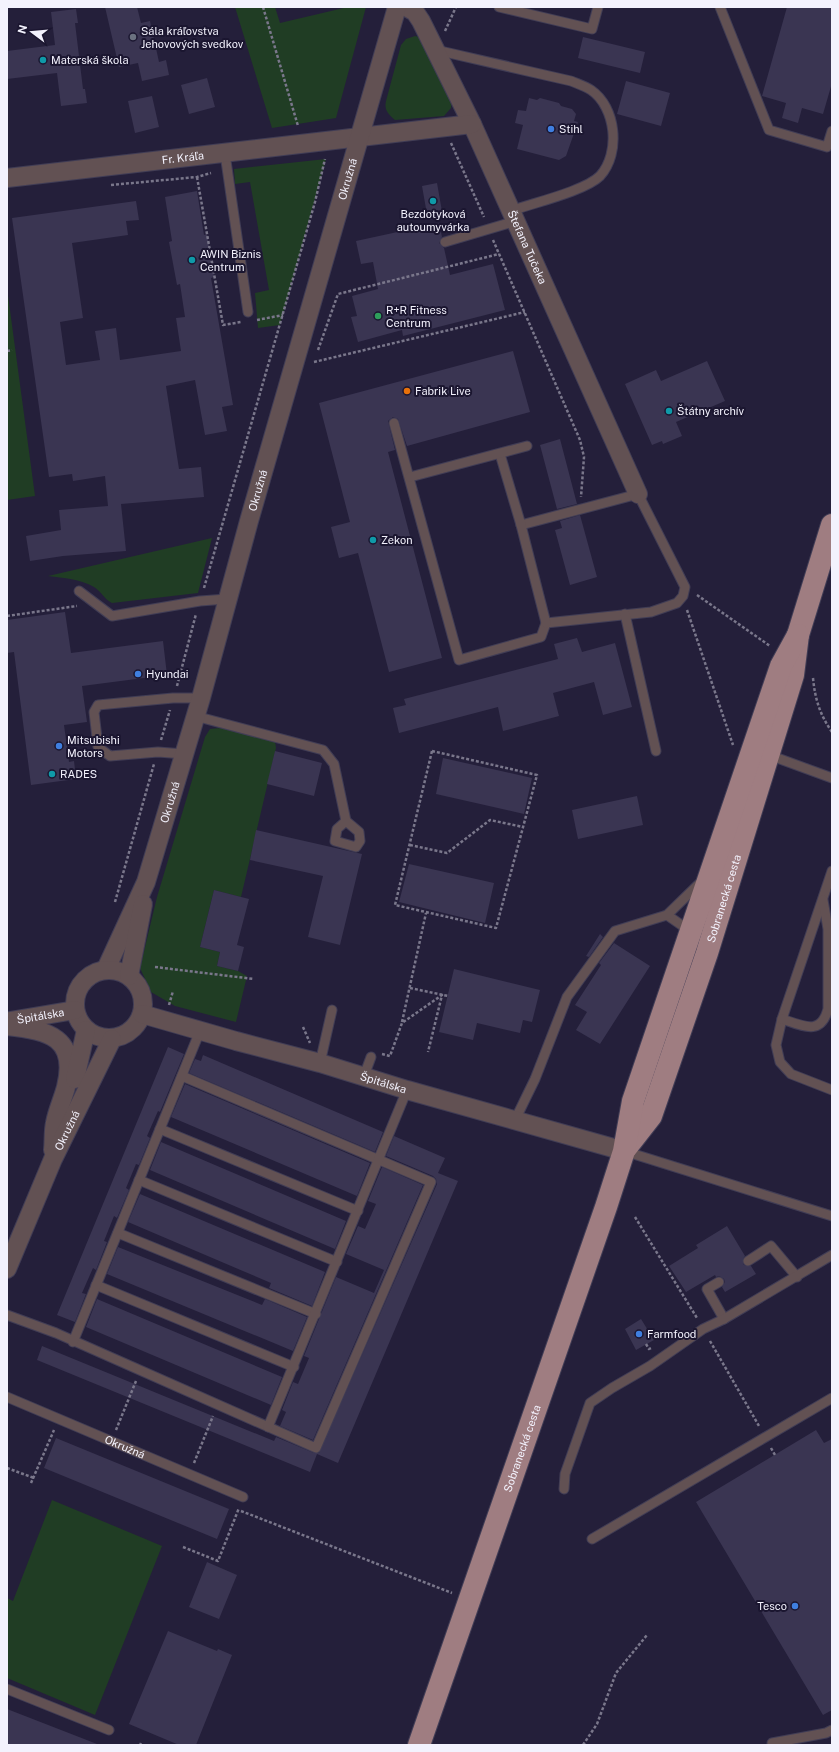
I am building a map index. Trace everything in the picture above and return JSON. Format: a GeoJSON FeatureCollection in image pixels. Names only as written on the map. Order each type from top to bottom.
{"type":"FeatureCollection","features":[{"type":"Feature","properties":{"kind":"main road","name":"Sobranecká cesta"},"geometry":{"type":"LineString","coordinates":[[624,1151],[652,1116],[707,953],[793,675],[798,635],[832,525]]}},
{"type":"Feature","properties":{"kind":"main road","name":"Sobranecká cesta"},"geometry":{"type":"LineString","coordinates":[[419,1745],[624,1151],[633,1101],[781,666],[798,635]]}},
{"type":"Feature","properties":{"kind":"street","name":"Okružná"},"geometry":{"type":"LineString","coordinates":[[106,969],[146,882],[195,716],[227,599],[397,7]]}},
{"type":"Feature","properties":{"kind":"street","name":"Štefana Tučeka"},"geometry":{"type":"LineString","coordinates":[[406,7],[415,12],[422,21],[472,124],[638,494]]}},
{"type":"Feature","properties":{"kind":"street","name":"Fr. Kráľa"},"geometry":{"type":"LineString","coordinates":[[7,178],[225,154],[472,124]]}},
{"type":"Feature","properties":{"kind":"street"},"geometry":{"type":"LineString","coordinates":[[129,976],[146,882]]}},
{"type":"Feature","properties":{"kind":"street"},"geometry":{"type":"LineString","coordinates":[[106,969],[119,971],[129,976],[137,983],[142,993],[144,1003],[138,1024],[130,1032],[112,1039],[102,1038],[86,1030],[81,1024],[75,1010],[75,1000],[78,990],[83,982],[90,975],[106,969]]}},
{"type":"Feature","properties":{"kind":"street","name":"Špitálska"},"geometry":{"type":"LineString","coordinates":[[7,1021],[75,1010]]}},
{"type":"Feature","properties":{"kind":"street","name":"Špitálska"},"geometry":{"type":"LineString","coordinates":[[142,1014],[320,1063],[407,1090],[624,1151]]}},
{"type":"Feature","properties":{"kind":"street"},"geometry":{"type":"LineString","coordinates":[[7,1026],[32,1030],[52,1036],[65,1049],[69,1057],[68,1075],[55,1122],[53,1159]]}},
{"type":"Feature","properties":{"kind":"street"},"geometry":{"type":"LineString","coordinates":[[53,1159],[84,1047],[86,1030]]}},
{"type":"Feature","properties":{"kind":"street","name":"Okružná"},"geometry":{"type":"LineString","coordinates":[[7,1268],[53,1159],[112,1039]]}},
{"type":"Feature","properties":{"kind":"lane"},"geometry":{"type":"LineString","coordinates":[[499,7],[592,29],[598,7]]}},
{"type":"Feature","properties":{"kind":"lane"},"geometry":{"type":"LineString","coordinates":[[720,7],[769,130],[827,147],[832,131]]}},
{"type":"Feature","properties":{"kind":"lane"},"geometry":{"type":"LineString","coordinates":[[436,50],[571,81],[592,90],[607,108],[613,131],[611,157],[600,176],[585,186],[514,216],[489,229],[444,242]]}},
{"type":"Feature","properties":{"kind":"lane"},"geometry":{"type":"LineString","coordinates":[[225,154],[248,312]]}},
{"type":"Feature","properties":{"kind":"lane"},"geometry":{"type":"LineString","coordinates":[[394,423],[459,660],[541,637],[546,623],[521,525],[500,454]]}},
{"type":"Feature","properties":{"kind":"lane"},"geometry":{"type":"LineString","coordinates":[[410,478],[527,446]]}},
{"type":"Feature","properties":{"kind":"lane"},"geometry":{"type":"LineString","coordinates":[[521,525],[638,494],[685,587],[683,596],[677,603],[651,612],[546,623]]}},
{"type":"Feature","properties":{"kind":"lane"},"geometry":{"type":"LineString","coordinates":[[79,591],[112,616],[200,601],[227,599]]}},
{"type":"Feature","properties":{"kind":"lane"},"geometry":{"type":"LineString","coordinates":[[625,614],[656,751]]}},
{"type":"Feature","properties":{"kind":"lane"},"geometry":{"type":"LineString","coordinates":[[184,754],[158,752],[110,756],[98,747],[94,712],[98,705],[174,698],[200,698]]}},
{"type":"Feature","properties":{"kind":"lane"},"geometry":{"type":"LineString","coordinates":[[195,716],[323,750],[334,764],[346,821]]}},
{"type":"Feature","properties":{"kind":"lane"},"geometry":{"type":"LineString","coordinates":[[768,755],[832,778]]}},
{"type":"Feature","properties":{"kind":"lane"},"geometry":{"type":"LineString","coordinates":[[832,871],[782,1019],[776,1046],[780,1062],[791,1074],[832,1090]]}},
{"type":"Feature","properties":{"kind":"lane"},"geometry":{"type":"LineString","coordinates":[[515,1120],[535,1079],[567,997],[615,931],[667,914],[711,872]]}},
{"type":"Feature","properties":{"kind":"lane"},"geometry":{"type":"LineString","coordinates":[[782,1019],[807,1027],[818,1026],[825,1020],[828,1009],[828,929],[823,898]]}},
{"type":"Feature","properties":{"kind":"lane"},"geometry":{"type":"LineString","coordinates":[[667,914],[691,932],[707,953]]}},
{"type":"Feature","properties":{"kind":"lane"},"geometry":{"type":"LineString","coordinates":[[320,1063],[332,1010]]}},
{"type":"Feature","properties":{"kind":"lane"},"geometry":{"type":"LineString","coordinates":[[73,1342],[200,1031]]}},
{"type":"Feature","properties":{"kind":"lane"},"geometry":{"type":"LineString","coordinates":[[364,1076],[374,1055]]}},
{"type":"Feature","properties":{"kind":"lane"},"geometry":{"type":"LineString","coordinates":[[7,1314],[56,1333],[73,1342],[316,1448],[431,1182],[182,1076]]}},
{"type":"Feature","properties":{"kind":"lane"},"geometry":{"type":"LineString","coordinates":[[268,1427],[316,1314],[407,1090]]}},
{"type":"Feature","properties":{"kind":"lane"},"geometry":{"type":"LineString","coordinates":[[160,1129],[358,1211]]}},
{"type":"Feature","properties":{"kind":"lane"},"geometry":{"type":"LineString","coordinates":[[624,1151],[832,1216]]}},
{"type":"Feature","properties":{"kind":"lane"},"geometry":{"type":"LineString","coordinates":[[139,1180],[337,1262]]}},
{"type":"Feature","properties":{"kind":"lane"},"geometry":{"type":"LineString","coordinates":[[118,1233],[316,1314]]}},
{"type":"Feature","properties":{"kind":"lane"},"geometry":{"type":"LineString","coordinates":[[748,1261],[771,1246],[797,1277]]}},
{"type":"Feature","properties":{"kind":"lane"},"geometry":{"type":"LineString","coordinates":[[564,1489],[565,1474],[590,1403],[612,1388],[650,1366],[703,1329],[724,1319],[832,1255]]}},
{"type":"Feature","properties":{"kind":"lane"},"geometry":{"type":"LineString","coordinates":[[719,1282],[707,1289],[724,1319]]}},
{"type":"Feature","properties":{"kind":"lane"},"geometry":{"type":"LineString","coordinates":[[96,1285],[294,1367]]}},
{"type":"Feature","properties":{"kind":"lane","name":"Okružná"},"geometry":{"type":"LineString","coordinates":[[7,1397],[243,1497]]}},
{"type":"Feature","properties":{"kind":"lane"},"geometry":{"type":"LineString","coordinates":[[592,1539],[832,1398]]}},
{"type":"Feature","properties":{"kind":"lane"},"geometry":{"type":"LineString","coordinates":[[7,1689],[109,1730]]}},
{"type":"Feature","properties":{"kind":"lane"},"geometry":{"type":"LineString","coordinates":[[772,1743],[826,1733],[832,1730]]}},
{"type":"Feature","properties":{"kind":"path"},"geometry":{"type":"LineString","coordinates":[[263,7],[299,129]]}},
{"type":"Feature","properties":{"kind":"path"},"geometry":{"type":"LineString","coordinates":[[443,142],[451,141],[580,440],[584,457],[581,494],[583,509]]}},
{"type":"Feature","properties":{"kind":"path"},"geometry":{"type":"LineString","coordinates":[[115,902],[326,159]]}},
{"type":"Feature","properties":{"kind":"path"},"geometry":{"type":"LineString","coordinates":[[198,177],[223,325],[244,322]]}},
{"type":"Feature","properties":{"kind":"path"},"geometry":{"type":"LineString","coordinates":[[500,254],[338,294],[314,362],[525,312]]}},
{"type":"Feature","properties":{"kind":"path"},"geometry":{"type":"LineString","coordinates":[[251,321],[282,315]]}},
{"type":"Feature","properties":{"kind":"path"},"geometry":{"type":"LineString","coordinates":[[7,351],[12,350]]}},
{"type":"Feature","properties":{"kind":"path"},"geometry":{"type":"LineString","coordinates":[[685,587],[772,647]]}},
{"type":"Feature","properties":{"kind":"path"},"geometry":{"type":"LineString","coordinates":[[683,596],[732,737],[735,751]]}},
{"type":"Feature","properties":{"kind":"path"},"geometry":{"type":"LineString","coordinates":[[7,616],[96,604]]}},
{"type":"Feature","properties":{"kind":"path"},"geometry":{"type":"LineString","coordinates":[[813,676],[814,695],[823,718],[832,732]]}},
{"type":"Feature","properties":{"kind":"path"},"geometry":{"type":"LineString","coordinates":[[432,751],[537,775],[496,928],[395,905],[410,845],[432,751]]}},
{"type":"Feature","properties":{"kind":"path"},"geometry":{"type":"LineString","coordinates":[[410,845],[446,853],[490,820],[523,827]]}},
{"type":"Feature","properties":{"kind":"path"},"geometry":{"type":"LineString","coordinates":[[374,1055],[390,1056],[402,1023],[426,913]]}},
{"type":"Feature","properties":{"kind":"path"},"geometry":{"type":"LineString","coordinates":[[155,967],[254,979]]}},
{"type":"Feature","properties":{"kind":"path"},"geometry":{"type":"LineString","coordinates":[[410,988],[448,996]]}},
{"type":"Feature","properties":{"kind":"path"},"geometry":{"type":"LineString","coordinates":[[169,1005],[173,991]]}},
{"type":"Feature","properties":{"kind":"path"},"geometry":{"type":"LineString","coordinates":[[402,1023],[442,995]]}},
{"type":"Feature","properties":{"kind":"path"},"geometry":{"type":"LineString","coordinates":[[428,1052],[442,995]]}},
{"type":"Feature","properties":{"kind":"path"},"geometry":{"type":"LineString","coordinates":[[635,1217],[699,1322]]}},
{"type":"Feature","properties":{"kind":"path"},"geometry":{"type":"LineString","coordinates":[[710,1341],[762,1432]]}},
{"type":"Feature","properties":{"kind":"path"},"geometry":{"type":"LineString","coordinates":[[112,1441],[140,1371]]}},
{"type":"Feature","properties":{"kind":"path"},"geometry":{"type":"LineString","coordinates":[[189,1474],[217,1404]]}},
{"type":"Feature","properties":{"kind":"path"},"geometry":{"type":"LineString","coordinates":[[31,1483],[59,1418]]}},
{"type":"Feature","properties":{"kind":"path"},"geometry":{"type":"LineString","coordinates":[[7,1468],[34,1478]]}},
{"type":"Feature","properties":{"kind":"path"},"geometry":{"type":"LineString","coordinates":[[183,1547],[218,1561],[243,1497]]}},
{"type":"Feature","properties":{"kind":"path"},"geometry":{"type":"LineString","coordinates":[[238,1510],[470,1600]]}},
{"type":"Feature","properties":{"kind":"path"},"geometry":{"type":"LineString","coordinates":[[583,1745],[597,1724],[616,1673],[647,1635]]}},
{"type":"Feature","properties":{"kind":"green space"},"geometry":{"type":"Polygon","coordinates":[[[235,7],[275,7],[280,23],[348,7],[366,7],[336,118],[272,128],[235,7]]]}},
{"type":"Feature","properties":{"kind":"green space"},"geometry":{"type":"Polygon","coordinates":[[[415,36],[423,38],[452,102],[451,108],[444,116],[395,120],[387,112],[386,101],[401,45],[406,39],[415,36]]]}},
{"type":"Feature","properties":{"kind":"green space"},"geometry":{"type":"Polygon","coordinates":[[[326,159],[280,325],[258,328],[255,293],[269,290],[250,182],[235,184],[234,169],[326,159]]]}},
{"type":"Feature","properties":{"kind":"green space"},"geometry":{"type":"Polygon","coordinates":[[[7,288],[35,496],[7,500],[7,288]]]}},
{"type":"Feature","properties":{"kind":"green space"},"geometry":{"type":"Polygon","coordinates":[[[212,538],[198,593],[112,603],[89,584],[72,579],[48,576],[212,538]]]}},
{"type":"Feature","properties":{"kind":"green space"},"geometry":{"type":"Polygon","coordinates":[[[220,728],[275,741],[276,748],[241,897],[214,890],[200,947],[220,952],[217,966],[238,971],[247,976],[236,1022],[175,1006],[151,992],[140,968],[157,897],[205,737],[210,729],[220,728]]]}},
{"type":"Feature","properties":{"kind":"green space"},"geometry":{"type":"Polygon","coordinates":[[[52,1500],[162,1546],[95,1715],[7,1678],[7,1598],[13,1601],[52,1500]]]}},
{"type":"Feature","properties":{"kind":"building","name":"Sála kráľovstva Jehovových svedkov"},"geometry":{"type":"Polygon","coordinates":[[[105,7],[137,7],[141,23],[150,21],[159,62],[166,60],[169,75],[142,81],[138,63],[119,67],[105,7]]]}},
{"type":"Feature","properties":{"kind":"building"},"geometry":{"type":"Polygon","coordinates":[[[787,7],[832,7],[832,83],[823,114],[802,108],[798,123],[782,118],[786,103],[762,96],[787,7]]]}},
{"type":"Feature","properties":{"kind":"building","name":"Materská škola"},"geometry":{"type":"Polygon","coordinates":[[[76,9],[78,23],[75,23],[83,89],[85,89],[87,103],[61,106],[57,73],[7,79],[7,51],[55,45],[51,12],[76,9]]]}},
{"type":"Feature","properties":{"kind":"building"},"geometry":{"type":"Polygon","coordinates":[[[583,37],[645,52],[640,73],[578,58],[583,37]]]}},
{"type":"Feature","properties":{"kind":"building"},"geometry":{"type":"Polygon","coordinates":[[[207,78],[215,107],[189,114],[181,85],[207,78]]]}},
{"type":"Feature","properties":{"kind":"building"},"geometry":{"type":"Polygon","coordinates":[[[626,81],[670,93],[661,126],[617,114],[626,81]]]}},
{"type":"Feature","properties":{"kind":"building"},"geometry":{"type":"Polygon","coordinates":[[[152,96],[159,127],[135,133],[128,101],[152,96]]]}},
{"type":"Feature","properties":{"kind":"building","name":"Stihl"},"geometry":{"type":"Polygon","coordinates":[[[529,98],[537,100],[540,98],[559,103],[561,106],[572,109],[576,114],[574,121],[578,122],[566,156],[559,160],[517,149],[523,125],[515,123],[518,110],[526,111],[529,98]]]}},
{"type":"Feature","properties":{"kind":"building","name":"Bezdotyková autoumyvárka"},"geometry":{"type":"Polygon","coordinates":[[[437,183],[443,217],[428,220],[422,186],[437,183]]]}},
{"type":"Feature","properties":{"kind":"building"},"geometry":{"type":"Polygon","coordinates":[[[197,191],[204,235],[207,234],[214,277],[211,278],[233,405],[222,407],[227,431],[205,435],[195,380],[166,386],[179,469],[201,467],[204,497],[121,504],[126,551],[63,556],[30,561],[26,536],[61,530],[59,510],[108,506],[105,476],[73,481],[72,474],[49,477],[12,218],[136,201],[139,220],[126,221],[128,235],[72,243],[83,318],[60,322],[66,365],[100,360],[95,331],[116,328],[120,360],[181,351],[176,318],[185,317],[180,284],[177,285],[169,242],[172,241],[165,197],[197,191]]]}},
{"type":"Feature","properties":{"kind":"building"},"geometry":{"type":"Polygon","coordinates":[[[439,223],[442,237],[439,243],[444,248],[450,275],[493,264],[505,310],[403,336],[402,330],[358,342],[351,317],[357,316],[352,296],[378,289],[373,262],[361,264],[356,241],[439,223]]]}},
{"type":"Feature","properties":{"kind":"building","name":"Zekon"},"geometry":{"type":"Polygon","coordinates":[[[513,351],[530,412],[407,446],[398,419],[393,417],[388,421],[395,450],[388,452],[442,658],[389,672],[358,553],[339,558],[331,527],[350,522],[319,403],[513,351]]]}},
{"type":"Feature","properties":{"kind":"building","name":"Štátny archív"},"geometry":{"type":"Polygon","coordinates":[[[707,361],[725,401],[676,422],[682,436],[663,444],[662,441],[652,445],[625,384],[656,370],[661,381],[707,361]]]}},
{"type":"Feature","properties":{"kind":"building"},"geometry":{"type":"Polygon","coordinates":[[[560,439],[577,504],[557,509],[540,445],[560,439]]]}},
{"type":"Feature","properties":{"kind":"building"},"geometry":{"type":"Polygon","coordinates":[[[580,515],[597,577],[570,585],[555,530],[562,528],[560,521],[580,515]]]}},
{"type":"Feature","properties":{"kind":"building"},"geometry":{"type":"Polygon","coordinates":[[[65,612],[71,653],[163,641],[167,675],[82,686],[87,722],[64,725],[69,762],[74,761],[76,779],[31,785],[14,652],[7,653],[7,620],[65,612]]]}},
{"type":"Feature","properties":{"kind":"building"},"geometry":{"type":"Polygon","coordinates":[[[577,638],[582,652],[615,643],[632,707],[603,715],[594,682],[553,693],[559,716],[503,731],[498,707],[399,733],[393,708],[406,705],[404,699],[558,659],[554,644],[577,638]]]}},
{"type":"Feature","properties":{"kind":"building"},"geometry":{"type":"Polygon","coordinates":[[[275,751],[322,763],[314,796],[267,784],[275,751]]]}},
{"type":"Feature","properties":{"kind":"building"},"geometry":{"type":"Polygon","coordinates":[[[443,758],[532,778],[524,814],[436,794],[443,758]]]}},
{"type":"Feature","properties":{"kind":"building"},"geometry":{"type":"Polygon","coordinates":[[[637,796],[643,825],[578,839],[572,810],[637,796]]]}},
{"type":"Feature","properties":{"kind":"building"},"geometry":{"type":"Polygon","coordinates":[[[256,830],[362,854],[340,945],[308,937],[323,876],[250,860],[256,830]]]}},
{"type":"Feature","properties":{"kind":"building"},"geometry":{"type":"Polygon","coordinates":[[[409,864],[494,883],[485,923],[399,902],[409,864]]]}},
{"type":"Feature","properties":{"kind":"building"},"geometry":{"type":"Polygon","coordinates":[[[214,890],[249,899],[237,945],[244,947],[238,971],[217,966],[220,952],[200,947],[214,890]]]}},
{"type":"Feature","properties":{"kind":"building"},"geometry":{"type":"Polygon","coordinates":[[[600,934],[603,937],[589,957],[586,956],[600,934]]]}},
{"type":"Feature","properties":{"kind":"building"},"geometry":{"type":"Polygon","coordinates":[[[614,943],[650,966],[600,1044],[576,1030],[587,1012],[575,1005],[601,965],[599,963],[614,943]]]}},
{"type":"Feature","properties":{"kind":"building"},"geometry":{"type":"Polygon","coordinates":[[[454,969],[540,990],[532,1022],[523,1020],[520,1033],[477,1023],[473,1040],[439,1032],[454,969]]]}},
{"type":"Feature","properties":{"kind":"building"},"geometry":{"type":"Polygon","coordinates":[[[168,1047],[184,1054],[160,1112],[158,1111],[147,1136],[150,1138],[139,1165],[136,1164],[126,1188],[129,1190],[117,1218],[114,1216],[104,1241],[107,1242],[96,1270],[93,1268],[82,1293],[86,1294],[75,1322],[57,1315],[168,1047]]]}},
{"type":"Feature","properties":{"kind":"building"},"geometry":{"type":"Polygon","coordinates":[[[203,1055],[383,1132],[375,1152],[189,1073],[195,1059],[201,1061],[203,1055]]]}},
{"type":"Feature","properties":{"kind":"building"},"geometry":{"type":"Polygon","coordinates":[[[185,1084],[370,1163],[357,1196],[171,1117],[185,1084]]]}},
{"type":"Feature","properties":{"kind":"building"},"geometry":{"type":"Polygon","coordinates":[[[394,1136],[445,1158],[438,1173],[458,1181],[338,1463],[317,1454],[310,1472],[37,1360],[42,1346],[274,1441],[276,1437],[314,1453],[319,1453],[437,1184],[436,1179],[433,1176],[386,1156],[394,1136]]]}},
{"type":"Feature","properties":{"kind":"building"},"geometry":{"type":"Polygon","coordinates":[[[161,1142],[346,1221],[335,1249],[150,1170],[161,1142]]]}},
{"type":"Feature","properties":{"kind":"building"},"geometry":{"type":"Polygon","coordinates":[[[382,1167],[423,1185],[313,1440],[280,1426],[286,1412],[282,1410],[293,1382],[298,1384],[309,1358],[304,1356],[336,1277],[374,1293],[384,1270],[346,1254],[358,1226],[365,1229],[376,1204],[368,1201],[382,1167]]]}},
{"type":"Feature","properties":{"kind":"building"},"geometry":{"type":"Polygon","coordinates":[[[140,1194],[325,1272],[312,1306],[269,1288],[271,1283],[128,1222],[140,1194]]]}},
{"type":"Feature","properties":{"kind":"building"},"geometry":{"type":"Polygon","coordinates":[[[727,1226],[745,1256],[743,1259],[743,1264],[746,1266],[751,1266],[756,1274],[725,1292],[722,1287],[725,1282],[724,1279],[719,1276],[716,1277],[715,1275],[686,1292],[669,1266],[698,1248],[696,1245],[727,1226]]]}},
{"type":"Feature","properties":{"kind":"building"},"geometry":{"type":"Polygon","coordinates":[[[118,1247],[262,1305],[265,1299],[307,1317],[293,1351],[107,1274],[118,1247]]]}},
{"type":"Feature","properties":{"kind":"building"},"geometry":{"type":"Polygon","coordinates":[[[97,1299],[282,1377],[271,1405],[86,1327],[97,1299]]]}},
{"type":"Feature","properties":{"kind":"building","name":"Farmfood"},"geometry":{"type":"Polygon","coordinates":[[[641,1319],[654,1340],[636,1350],[625,1329],[641,1319]]]}},
{"type":"Feature","properties":{"kind":"building","name":"Tesco"},"geometry":{"type":"Polygon","coordinates":[[[816,1430],[824,1443],[832,1439],[832,1710],[823,1715],[696,1502],[816,1430]]]}},
{"type":"Feature","properties":{"kind":"building"},"geometry":{"type":"Polygon","coordinates":[[[56,1438],[229,1509],[217,1539],[44,1468],[56,1438]]]}},
{"type":"Feature","properties":{"kind":"building"},"geometry":{"type":"Polygon","coordinates":[[[207,1562],[237,1575],[219,1619],[189,1607],[207,1562]]]}},
{"type":"Feature","properties":{"kind":"building"},"geometry":{"type":"Polygon","coordinates":[[[168,1631],[217,1651],[218,1649],[232,1655],[196,1745],[179,1745],[129,1724],[168,1631]]]}},
{"type":"Feature","properties":{"kind":"building"},"geometry":{"type":"Polygon","coordinates":[[[7,1709],[97,1744],[97,1745],[7,1745],[7,1709]]]}},
{"type":"Feature","properties":{"kind":"place","name":"Sála kráľovstva Jehovových svedkov"},"geometry":{"type":"Point","coordinates":[133,37]}},
{"type":"Feature","properties":{"kind":"place","name":"Materská škola"},"geometry":{"type":"Point","coordinates":[43,60]}},
{"type":"Feature","properties":{"kind":"place","name":"Stihl"},"geometry":{"type":"Point","coordinates":[551,129]}},
{"type":"Feature","properties":{"kind":"place","name":"Bezdotyková autoumyvárka"},"geometry":{"type":"Point","coordinates":[433,201]}},
{"type":"Feature","properties":{"kind":"place","name":"AWIN Biznis Centrum"},"geometry":{"type":"Point","coordinates":[192,260]}},
{"type":"Feature","properties":{"kind":"place","name":"R+R Fitness Centrum"},"geometry":{"type":"Point","coordinates":[378,316]}},
{"type":"Feature","properties":{"kind":"place","name":"Fabrik Live"},"geometry":{"type":"Point","coordinates":[407,391]}},
{"type":"Feature","properties":{"kind":"place","name":"Štátny archív"},"geometry":{"type":"Point","coordinates":[669,411]}},
{"type":"Feature","properties":{"kind":"place","name":"Zekon"},"geometry":{"type":"Point","coordinates":[373,540]}},
{"type":"Feature","properties":{"kind":"place","name":"Hyundai"},"geometry":{"type":"Point","coordinates":[138,674]}},
{"type":"Feature","properties":{"kind":"place","name":"Mitsubishi Motors"},"geometry":{"type":"Point","coordinates":[59,746]}},
{"type":"Feature","properties":{"kind":"place","name":"RADES"},"geometry":{"type":"Point","coordinates":[52,774]}},
{"type":"Feature","properties":{"kind":"place","name":"Farmfood"},"geometry":{"type":"Point","coordinates":[639,1334]}},
{"type":"Feature","properties":{"kind":"place","name":"Tesco"},"geometry":{"type":"Point","coordinates":[795,1606]}}]}
